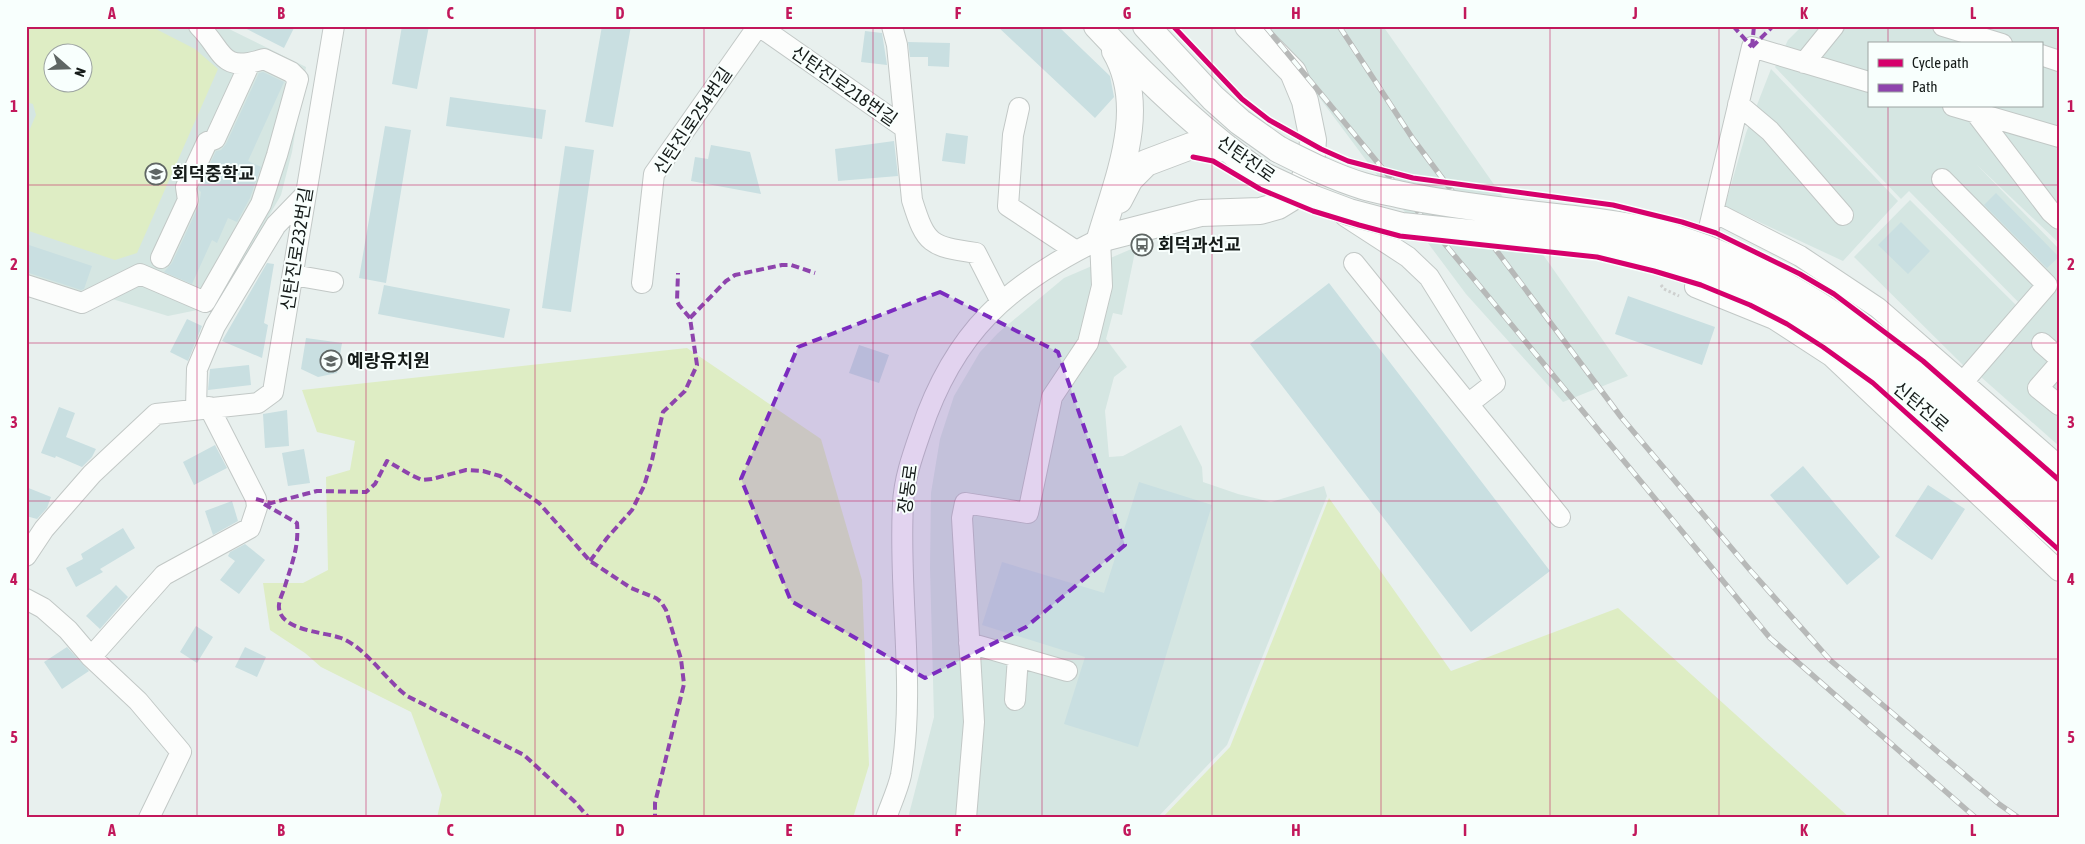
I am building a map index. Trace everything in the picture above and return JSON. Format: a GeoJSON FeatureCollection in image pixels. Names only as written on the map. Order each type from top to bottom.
{"type":"FeatureCollection","features":[{"type":"Feature","properties":{"kind":"main road","name":"신탄진로"},"geometry":{"type":"LineString","coordinates":[[1146,26],[1213,98],[1240,122],[1278,149],[1328,173],[1364,187],[1436,202],[1609,223],[1650,232],[1711,250],[1759,270],[1819,304],[1939,392],[2059,498]]}},
{"type":"Feature","properties":{"kind":"main road"},"geometry":{"type":"LineString","coordinates":[[1100,239],[1201,213],[1260,211],[1278,206],[1296,195],[1311,166],[1313,140],[1305,101],[1293,72],[1248,26]]}},
{"type":"Feature","properties":{"kind":"main road","name":"신탄진로"},"geometry":{"type":"LineString","coordinates":[[1102,31],[1164,95],[1227,150],[1264,176],[1309,197],[1349,212],[1402,226],[1598,246],[1658,258],[1754,292],[1840,341],[1923,408],[2059,530]]}},
{"type":"Feature","properties":{"kind":"main road"},"geometry":{"type":"LineString","coordinates":[[1100,239],[1124,158],[1130,123],[1128,84],[1122,64],[1102,31]]}},
{"type":"Feature","properties":{"kind":"main road"},"geometry":{"type":"LineString","coordinates":[[1100,239],[1130,178],[1146,163],[1191,146],[1206,145],[1227,150]]}},
{"type":"Feature","properties":{"kind":"street"},"geometry":{"type":"LineString","coordinates":[[26,285],[82,303],[140,274],[205,302],[261,204],[298,79],[292,72],[264,59],[237,64],[225,59],[199,26]]}},
{"type":"Feature","properties":{"kind":"street","name":"신탄진로232번길"},"geometry":{"type":"LineString","coordinates":[[26,556],[44,529],[92,474],[156,414],[258,403],[273,392],[334,26]]}},
{"type":"Feature","properties":{"kind":"street","name":"신탄진로218번길"},"geometry":{"type":"LineString","coordinates":[[758,26],[905,128]]}},
{"type":"Feature","properties":{"kind":"street","name":"신탄진로254번길"},"geometry":{"type":"LineString","coordinates":[[642,283],[654,174],[758,26]]}},
{"type":"Feature","properties":{"kind":"street"},"geometry":{"type":"LineString","coordinates":[[892,26],[897,44],[912,200],[918,221],[930,241],[945,248],[976,253],[1001,302]]}},
{"type":"Feature","properties":{"kind":"street"},"geometry":{"type":"LineString","coordinates":[[1804,63],[1834,26]]}},
{"type":"Feature","properties":{"kind":"street"},"geometry":{"type":"LineString","coordinates":[[1943,26],[1995,42]]}},
{"type":"Feature","properties":{"kind":"street"},"geometry":{"type":"LineString","coordinates":[[1868,82],[1752,47],[1695,287],[1774,319],[1831,356],[2059,571]]}},
{"type":"Feature","properties":{"kind":"street"},"geometry":{"type":"LineString","coordinates":[[2042,55],[2059,61]]}},
{"type":"Feature","properties":{"kind":"street"},"geometry":{"type":"LineString","coordinates":[[161,258],[188,200],[186,187],[207,142],[215,139],[250,63]]}},
{"type":"Feature","properties":{"kind":"street"},"geometry":{"type":"LineString","coordinates":[[1738,104],[1770,130],[1843,215]]}},
{"type":"Feature","properties":{"kind":"street"},"geometry":{"type":"LineString","coordinates":[[1019,108],[1013,135],[1008,206],[1076,251]]}},
{"type":"Feature","properties":{"kind":"street"},"geometry":{"type":"LineString","coordinates":[[1961,108],[2059,137]]}},
{"type":"Feature","properties":{"kind":"street"},"geometry":{"type":"LineString","coordinates":[[1975,112],[2051,212],[2059,219]]}},
{"type":"Feature","properties":{"kind":"street"},"geometry":{"type":"LineString","coordinates":[[1942,179],[2047,285],[1963,382]]}},
{"type":"Feature","properties":{"kind":"street"},"geometry":{"type":"LineString","coordinates":[[91,657],[164,575],[250,528],[258,507],[256,498],[203,408],[197,370],[215,326],[276,225],[305,195]]}},
{"type":"Feature","properties":{"kind":"street"},"geometry":{"type":"LineString","coordinates":[[1296,195],[1348,217],[1408,257],[1429,277],[1495,383],[1468,404]]}},
{"type":"Feature","properties":{"kind":"street"},"geometry":{"type":"LineString","coordinates":[[1714,212],[1800,256],[1878,308],[2059,466]]}},
{"type":"Feature","properties":{"kind":"street"},"geometry":{"type":"LineString","coordinates":[[966,818],[974,722],[962,518],[966,503],[1028,513],[1052,397],[1088,343],[1102,286],[1100,239]]}},
{"type":"Feature","properties":{"kind":"street","name":"장동로"},"geometry":{"type":"LineString","coordinates":[[886,818],[900,776],[908,706],[903,502],[910,462],[926,414],[949,364],[981,321],[1032,277],[1100,239]]}},
{"type":"Feature","properties":{"kind":"street"},"geometry":{"type":"LineString","coordinates":[[1354,264],[1560,517]]}},
{"type":"Feature","properties":{"kind":"street"},"geometry":{"type":"LineString","coordinates":[[293,275],[333,282]]}},
{"type":"Feature","properties":{"kind":"street"},"geometry":{"type":"LineString","coordinates":[[2042,343],[2059,358]]}},
{"type":"Feature","properties":{"kind":"street"},"geometry":{"type":"LineString","coordinates":[[2059,364],[2038,388],[2059,405]]}},
{"type":"Feature","properties":{"kind":"street"},"geometry":{"type":"LineString","coordinates":[[26,599],[43,608],[68,630],[91,657],[138,702],[181,752],[149,818]]}},
{"type":"Feature","properties":{"kind":"street"},"geometry":{"type":"LineString","coordinates":[[969,642],[1067,671]]}},
{"type":"Feature","properties":{"kind":"street"},"geometry":{"type":"LineString","coordinates":[[1015,700],[1018,657]]}},
{"type":"Feature","properties":{"kind":"highlighted area"},"geometry":{"type":"Polygon","coordinates":[[[940,292],[1058,352],[1125,545],[1026,627],[925,678],[791,601],[741,479],[798,347],[940,292]]]}},
{"type":"Feature","properties":{"kind":"shaded area","name":"회덕중학교"},"geometry":{"type":"Polygon","coordinates":[[[26,26],[223,26],[306,67],[292,152],[281,195],[217,306],[168,316],[109,298],[26,294],[26,26]]]}},
{"type":"Feature","properties":{"kind":"shaded area"},"geometry":{"type":"Polygon","coordinates":[[[1260,26],[1383,26],[1628,376],[1563,402],[1466,294],[1307,81],[1260,26]]]}},
{"type":"Feature","properties":{"kind":"shaded area"},"geometry":{"type":"Polygon","coordinates":[[[1802,26],[2059,26],[2059,243],[1977,165],[2059,249],[2059,283],[2031,315],[1909,191],[1901,199],[1775,67],[1788,40],[1802,26]]]}},
{"type":"Feature","properties":{"kind":"shaded area"},"geometry":{"type":"Polygon","coordinates":[[[1771,69],[1898,201],[1843,261],[1725,206],[1746,133],[1771,69]]]}},
{"type":"Feature","properties":{"kind":"shaded area"},"geometry":{"type":"Polygon","coordinates":[[[1910,200],[2020,309],[1964,366],[1854,257],[1910,200]]]}},
{"type":"Feature","properties":{"kind":"shaded area"},"geometry":{"type":"Polygon","coordinates":[[[1136,247],[1122,315],[1113,313],[1106,339],[1127,367],[1114,377],[1105,411],[1109,457],[1123,456],[1181,425],[1202,467],[1203,482],[1238,494],[1271,502],[1324,486],[1327,496],[1227,745],[1157,818],[908,818],[934,717],[930,568],[931,493],[940,439],[954,396],[980,352],[998,333],[1064,278],[1136,247]]]}},
{"type":"Feature","properties":{"kind":"shaded area"},"geometry":{"type":"Polygon","coordinates":[[[2059,285],[2059,446],[1981,377],[2059,285]]]}},
{"type":"Feature","properties":{"kind":"green space"},"geometry":{"type":"Polygon","coordinates":[[[26,26],[150,26],[195,49],[218,69],[137,253],[115,260],[26,230],[26,138],[36,115],[33,104],[26,102],[26,26]]]}},
{"type":"Feature","properties":{"kind":"green space"},"geometry":{"type":"Polygon","coordinates":[[[687,348],[821,439],[862,580],[869,765],[853,818],[437,818],[442,795],[411,712],[321,667],[305,653],[270,630],[263,583],[303,583],[328,570],[326,477],[350,470],[355,441],[317,432],[302,390],[687,348]]]}},
{"type":"Feature","properties":{"kind":"green space"},"geometry":{"type":"Polygon","coordinates":[[[1329,498],[1451,671],[1618,608],[1850,818],[1162,818],[1230,747],[1329,498]]]}},
{"type":"Feature","properties":{"kind":"building"},"geometry":{"type":"Polygon","coordinates":[[[241,26],[295,26],[284,48],[241,26]]]}},
{"type":"Feature","properties":{"kind":"building"},"geometry":{"type":"Polygon","coordinates":[[[402,26],[429,26],[417,89],[392,84],[402,26]]]}},
{"type":"Feature","properties":{"kind":"building"},"geometry":{"type":"Polygon","coordinates":[[[602,26],[631,26],[613,127],[585,122],[602,26]]]}},
{"type":"Feature","properties":{"kind":"building"},"geometry":{"type":"Polygon","coordinates":[[[997,26],[1058,26],[1110,76],[1114,97],[1095,118],[997,26]]]}},
{"type":"Feature","properties":{"kind":"building"},"geometry":{"type":"Polygon","coordinates":[[[865,31],[882,33],[887,65],[861,62],[865,31]]]}},
{"type":"Feature","properties":{"kind":"building"},"geometry":{"type":"Polygon","coordinates":[[[908,42],[950,43],[949,67],[928,66],[928,57],[910,57],[908,42]]]}},
{"type":"Feature","properties":{"kind":"building"},"geometry":{"type":"Polygon","coordinates":[[[263,72],[284,82],[248,161],[261,167],[250,198],[237,222],[228,218],[217,243],[212,240],[192,284],[164,272],[172,263],[199,205],[201,192],[198,189],[216,151],[221,150],[226,144],[259,73],[263,72]]]}},
{"type":"Feature","properties":{"kind":"building"},"geometry":{"type":"Polygon","coordinates":[[[450,97],[546,110],[542,139],[446,126],[450,97]]]}},
{"type":"Feature","properties":{"kind":"building"},"geometry":{"type":"Polygon","coordinates":[[[385,126],[411,130],[386,283],[359,278],[385,126]]]}},
{"type":"Feature","properties":{"kind":"building"},"geometry":{"type":"Polygon","coordinates":[[[946,133],[968,136],[965,164],[942,161],[946,133]]]}},
{"type":"Feature","properties":{"kind":"building"},"geometry":{"type":"Polygon","coordinates":[[[894,141],[898,176],[838,181],[835,149],[894,141]]]}},
{"type":"Feature","properties":{"kind":"building"},"geometry":{"type":"Polygon","coordinates":[[[711,145],[750,152],[761,194],[691,181],[695,157],[708,159],[711,145]]]}},
{"type":"Feature","properties":{"kind":"building"},"geometry":{"type":"Polygon","coordinates":[[[565,146],[594,150],[571,312],[542,308],[565,146]]]}},
{"type":"Feature","properties":{"kind":"building"},"geometry":{"type":"Polygon","coordinates":[[[1996,193],[2059,257],[2047,268],[1984,205],[1996,193]]]}},
{"type":"Feature","properties":{"kind":"building"},"geometry":{"type":"Polygon","coordinates":[[[1901,222],[1930,251],[1908,274],[1878,245],[1901,222]]]}},
{"type":"Feature","properties":{"kind":"building"},"geometry":{"type":"Polygon","coordinates":[[[26,244],[92,266],[84,289],[81,290],[26,272],[26,244]]]}},
{"type":"Feature","properties":{"kind":"building"},"geometry":{"type":"Polygon","coordinates":[[[267,263],[274,264],[264,323],[268,325],[262,358],[222,341],[267,263]]]}},
{"type":"Feature","properties":{"kind":"building"},"geometry":{"type":"Polygon","coordinates":[[[1329,283],[1550,571],[1471,632],[1250,344],[1329,283]]]}},
{"type":"Feature","properties":{"kind":"building"},"geometry":{"type":"Polygon","coordinates":[[[384,285],[510,309],[504,338],[378,314],[384,285]]]}},
{"type":"Feature","properties":{"kind":"building"},"geometry":{"type":"Polygon","coordinates":[[[1628,296],[1715,327],[1702,365],[1615,334],[1628,296]]]}},
{"type":"Feature","properties":{"kind":"building"},"geometry":{"type":"Polygon","coordinates":[[[187,319],[202,326],[188,361],[170,352],[187,319]]]}},
{"type":"Feature","properties":{"kind":"building"},"geometry":{"type":"Polygon","coordinates":[[[306,338],[342,343],[337,373],[318,377],[301,369],[306,338]]]}},
{"type":"Feature","properties":{"kind":"building"},"geometry":{"type":"Polygon","coordinates":[[[859,345],[889,355],[879,383],[849,373],[859,345]]]}},
{"type":"Feature","properties":{"kind":"building"},"geometry":{"type":"Polygon","coordinates":[[[249,365],[251,385],[208,390],[210,369],[249,365]]]}},
{"type":"Feature","properties":{"kind":"building"},"geometry":{"type":"Polygon","coordinates":[[[59,407],[75,413],[66,437],[96,449],[92,457],[82,467],[56,456],[55,458],[41,453],[59,407]]]}},
{"type":"Feature","properties":{"kind":"building"},"geometry":{"type":"Polygon","coordinates":[[[287,410],[289,446],[265,448],[263,414],[287,410]]]}},
{"type":"Feature","properties":{"kind":"building"},"geometry":{"type":"Polygon","coordinates":[[[215,445],[227,468],[194,485],[183,462],[215,445]]]}},
{"type":"Feature","properties":{"kind":"building"},"geometry":{"type":"Polygon","coordinates":[[[304,449],[310,483],[288,486],[282,453],[304,449]]]}},
{"type":"Feature","properties":{"kind":"building"},"geometry":{"type":"Polygon","coordinates":[[[1803,466],[1880,557],[1847,585],[1770,495],[1803,466]]]}},
{"type":"Feature","properties":{"kind":"building"},"geometry":{"type":"Polygon","coordinates":[[[1139,482],[1212,505],[1138,747],[1064,724],[1085,657],[982,625],[1002,562],[1104,593],[1139,482]]]}},
{"type":"Feature","properties":{"kind":"building"},"geometry":{"type":"Polygon","coordinates":[[[1928,485],[1965,509],[1932,560],[1895,536],[1928,485]]]}},
{"type":"Feature","properties":{"kind":"building"},"geometry":{"type":"Polygon","coordinates":[[[26,487],[51,497],[47,508],[37,519],[26,516],[26,487]]]}},
{"type":"Feature","properties":{"kind":"building"},"geometry":{"type":"Polygon","coordinates":[[[232,501],[238,521],[213,535],[205,511],[232,501]]]}},
{"type":"Feature","properties":{"kind":"building"},"geometry":{"type":"Polygon","coordinates":[[[123,528],[135,548],[100,569],[103,572],[76,587],[66,568],[83,559],[81,554],[123,528]]]}},
{"type":"Feature","properties":{"kind":"building"},"geometry":{"type":"Polygon","coordinates":[[[245,544],[265,560],[239,594],[220,580],[235,561],[228,556],[230,552],[245,544]]]}},
{"type":"Feature","properties":{"kind":"building"},"geometry":{"type":"Polygon","coordinates":[[[116,585],[128,597],[100,629],[86,616],[116,585]]]}},
{"type":"Feature","properties":{"kind":"building"},"geometry":{"type":"Polygon","coordinates":[[[196,626],[213,637],[197,663],[180,652],[196,626]]]}},
{"type":"Feature","properties":{"kind":"building"},"geometry":{"type":"Polygon","coordinates":[[[67,647],[89,671],[62,689],[44,662],[67,647]]]}},
{"type":"Feature","properties":{"kind":"building"},"geometry":{"type":"Polygon","coordinates":[[[245,647],[266,657],[257,677],[235,667],[245,647]]]}},
{"type":"Feature","properties":{"kind":"railway"},"geometry":{"type":"LineString","coordinates":[[1265,26],[1770,638],[1976,818]]}},
{"type":"Feature","properties":{"kind":"railway"},"geometry":{"type":"LineString","coordinates":[[1339,26],[1413,139],[1621,417],[1750,570],[1830,660],[1999,804],[2019,818]]}},
{"type":"Feature","properties":{"kind":"marked path"},"geometry":{"type":"LineString","coordinates":[[1733,26],[1752,47]]}},
{"type":"Feature","properties":{"kind":"marked path"},"geometry":{"type":"LineString","coordinates":[[1752,47],[1754,26]]}},
{"type":"Feature","properties":{"kind":"marked path"},"geometry":{"type":"LineString","coordinates":[[1752,47],[1773,26]]}},
{"type":"Feature","properties":{"kind":"marked path"},"geometry":{"type":"LineString","coordinates":[[690,318],[726,281],[735,275],[782,265],[791,265],[815,273]]}},
{"type":"Feature","properties":{"kind":"marked path"},"geometry":{"type":"LineString","coordinates":[[590,561],[632,510],[644,486],[663,412],[685,391],[697,365],[690,318],[677,301],[678,273]]}},
{"type":"Feature","properties":{"kind":"marked path"},"geometry":{"type":"LineString","coordinates":[[256,499],[271,503],[317,491],[366,492],[375,484],[387,461],[422,480],[466,470],[483,471],[500,476],[539,503],[590,561],[631,588],[656,598],[666,610],[681,659],[684,684],[655,803],[655,818]]}},
{"type":"Feature","properties":{"kind":"marked path"},"geometry":{"type":"LineString","coordinates":[[264,504],[297,523],[297,540],[294,555],[279,606],[282,616],[287,622],[350,642],[367,656],[407,696],[524,755],[575,802],[589,818]]}},
{"type":"Feature","properties":{"kind":"cycle path"},"geometry":{"type":"LineString","coordinates":[[1173,26],[1242,99],[1269,120],[1321,149],[1348,161],[1413,178],[1613,205],[1682,222],[1716,233],[1800,274],[1834,294],[1923,361],[2059,480]]}},
{"type":"Feature","properties":{"kind":"cycle path"},"geometry":{"type":"LineString","coordinates":[[1193,157],[1213,161],[1260,189],[1313,211],[1400,236],[1597,257],[1701,285],[1750,305],[1787,324],[1873,383],[2059,550]]}},
{"type":"Feature","properties":{"kind":"place","name":"회덕중학교"},"geometry":{"type":"Point","coordinates":[156,174]}},
{"type":"Feature","properties":{"kind":"place","name":"회덕과선교"},"geometry":{"type":"Point","coordinates":[1142,245]}},
{"type":"Feature","properties":{"kind":"place","name":"예랑유치원"},"geometry":{"type":"Point","coordinates":[331,361]}}]}
